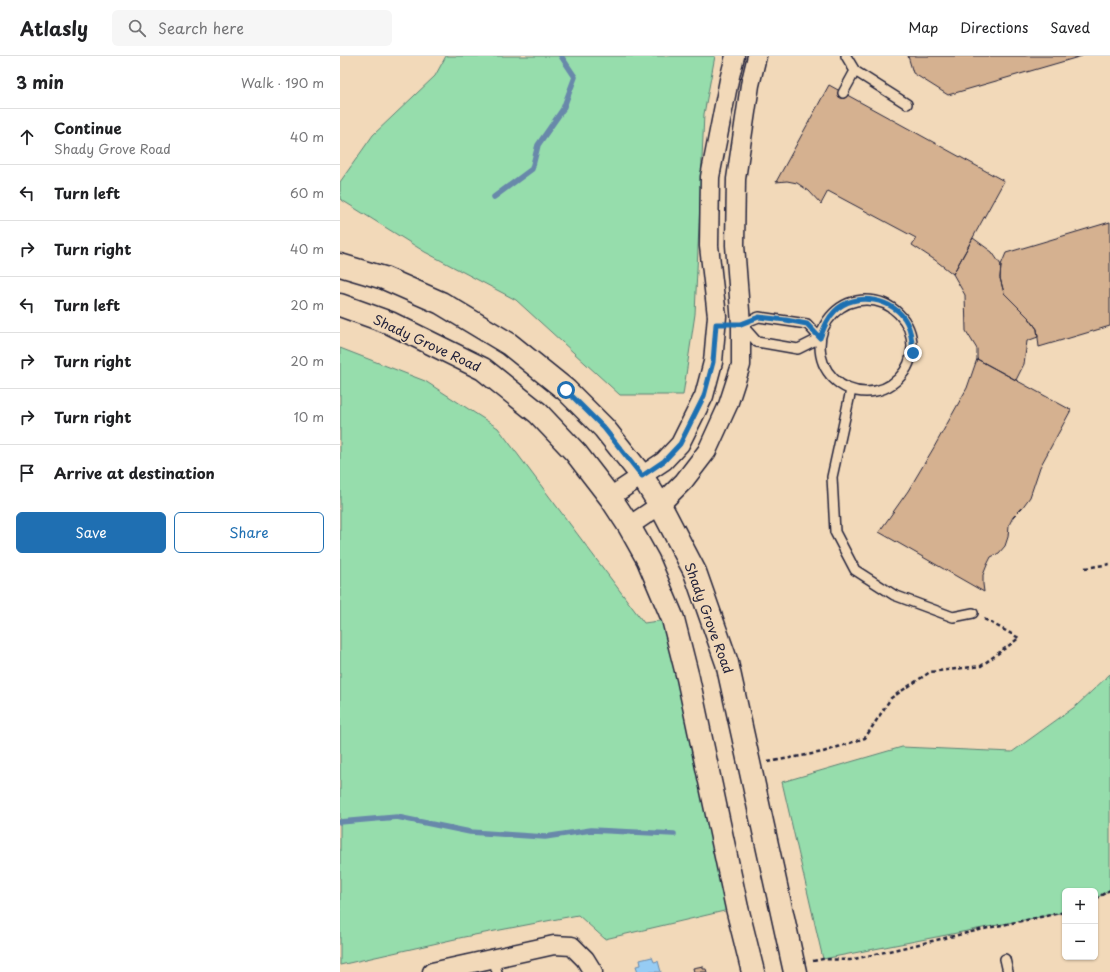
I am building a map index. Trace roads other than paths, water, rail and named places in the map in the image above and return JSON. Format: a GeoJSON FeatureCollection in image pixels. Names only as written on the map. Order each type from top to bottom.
{"type":"FeatureCollection","features":[{"type":"Feature","properties":{"kind":"main road","name":"Shady Grove Road"},"geometry":{"type":"LineString","coordinates":[[340,265],[384,278],[441,303],[509,344],[566,390],[604,428],[642,476],[660,504],[695,572],[727,663],[803,966]]}},
{"type":"Feature","properties":{"kind":"main road","name":"Shady Grove Road"},"geometry":{"type":"LineString","coordinates":[[340,305],[390,323],[483,369],[538,413],[576,453],[610,497],[629,526],[648,560],[673,619],[688,678],[737,908],[753,972]]}},
{"type":"Feature","properties":{"kind":"street"},"geometry":{"type":"LineString","coordinates":[[610,497],[664,461],[680,444],[704,396],[713,362],[717,316],[710,246],[710,177],[735,56]]}},
{"type":"Feature","properties":{"kind":"street"},"geometry":{"type":"LineString","coordinates":[[629,526],[660,504],[684,481],[707,451],[728,405],[740,366],[741,324],[735,245],[736,179],[750,85],[757,56]]}},
{"type":"Feature","properties":{"kind":"street"},"geometry":{"type":"LineString","coordinates":[[716,324],[741,324]]}},
{"type":"Feature","properties":{"kind":"street"},"geometry":{"type":"LineString","coordinates":[[432,972],[495,965],[554,945],[572,946],[585,959],[593,972]]}},
{"type":"Feature","properties":{"kind":"lane"},"geometry":{"type":"LineString","coordinates":[[846,56],[856,71],[907,104]]}},
{"type":"Feature","properties":{"kind":"lane"},"geometry":{"type":"LineString","coordinates":[[843,92],[856,71]]}},
{"type":"Feature","properties":{"kind":"lane"},"geometry":{"type":"LineString","coordinates":[[866,299],[882,302],[896,309],[906,322],[912,337],[913,353],[907,368],[897,381],[883,389],[867,392],[851,390],[840,384],[830,375],[824,364],[820,351],[820,338],[826,323],[836,310],[850,302],[866,299]]}},
{"type":"Feature","properties":{"kind":"lane"},"geometry":{"type":"LineString","coordinates":[[759,317],[786,320],[807,324],[820,338],[798,349],[757,342],[741,324],[759,317]]}},
{"type":"Feature","properties":{"kind":"lane"},"geometry":{"type":"LineString","coordinates":[[851,390],[832,477],[835,532],[855,570],[894,595],[953,618],[973,613]]}},
{"type":"Feature","properties":{"kind":"lane"},"geometry":{"type":"LineString","coordinates":[[1006,959],[1008,972]]}},
{"type":"Feature","properties":{"kind":"water"},"geometry":{"type":"Polygon","coordinates":[[[652,957],[654,962],[658,961],[661,972],[638,972],[636,966],[641,965],[640,960],[652,957]]]}},
{"type":"Feature","properties":{"kind":"waterway"},"geometry":{"type":"LineString","coordinates":[[494,197],[532,169],[538,145],[563,109],[575,77],[561,56]]}},
{"type":"Feature","properties":{"kind":"waterway"},"geometry":{"type":"LineString","coordinates":[[340,822],[397,817],[470,832],[545,837],[591,830],[674,834]]}}]}
